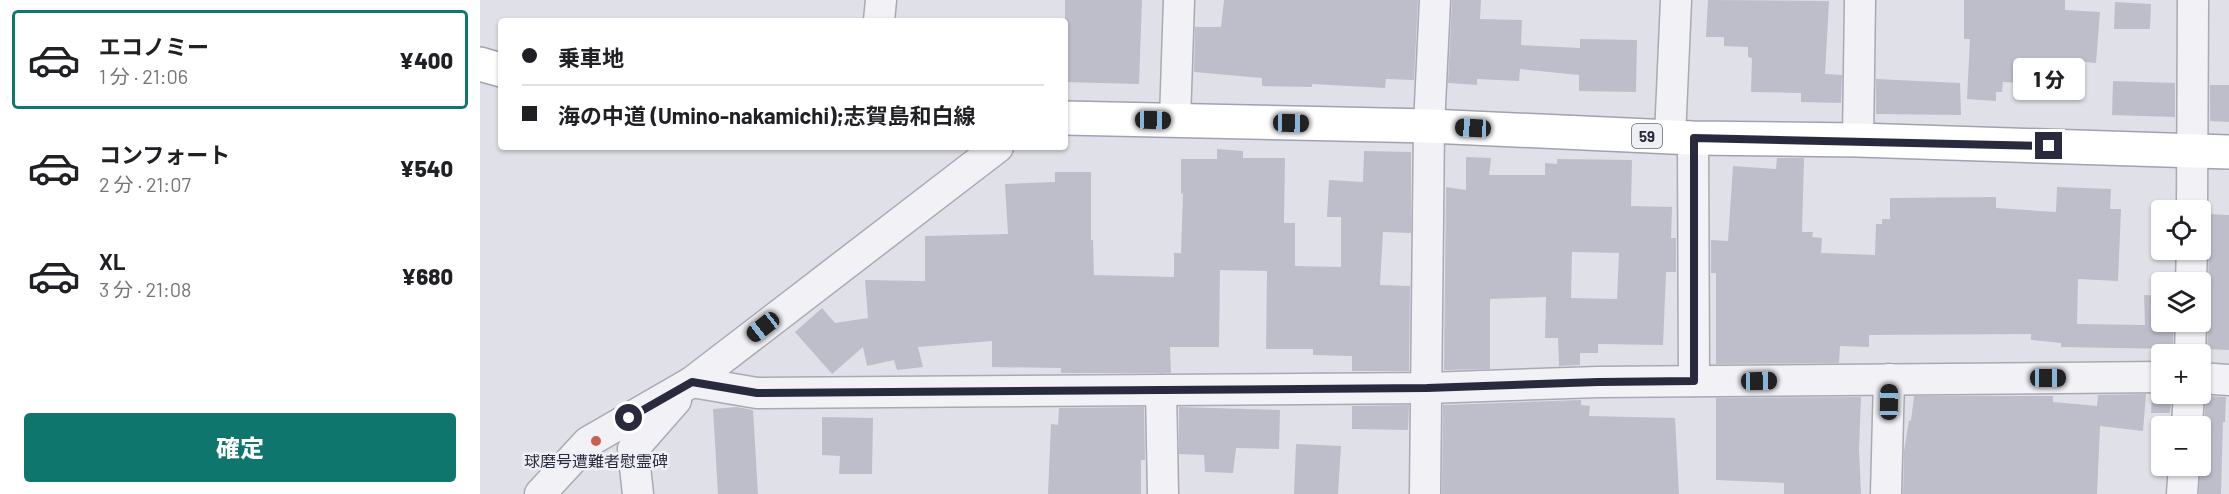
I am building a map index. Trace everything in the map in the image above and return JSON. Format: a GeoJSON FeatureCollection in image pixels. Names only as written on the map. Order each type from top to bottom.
{"type":"FeatureCollection","features":[{"type":"Feature","properties":{"kind":"main road"},"geometry":{"type":"LineString","coordinates":[[480,64],[498,69]]}},
{"type":"Feature","properties":{"kind":"main road","name":"59"},"geometry":{"type":"LineString","coordinates":[[1068,118],[1429,126],[1682,137],[1858,140],[2229,152]]}},
{"type":"Feature","properties":{"kind":"street"},"geometry":{"type":"LineString","coordinates":[[879,18],[881,0]]}},
{"type":"Feature","properties":{"kind":"street"},"geometry":{"type":"LineString","coordinates":[[1175,120],[1179,0]]}},
{"type":"Feature","properties":{"kind":"street"},"geometry":{"type":"LineString","coordinates":[[1425,494],[1429,126],[1435,0]]}},
{"type":"Feature","properties":{"kind":"street"},"geometry":{"type":"LineString","coordinates":[[1676,0],[1694,381]]}},
{"type":"Feature","properties":{"kind":"street"},"geometry":{"type":"LineString","coordinates":[[1858,140],[1860,0]]}},
{"type":"Feature","properties":{"kind":"street"},"geometry":{"type":"LineString","coordinates":[[2192,200],[2193,0]]}},
{"type":"Feature","properties":{"kind":"street"},"geometry":{"type":"LineString","coordinates":[[540,494],[588,442],[692,382],[994,150]]}},
{"type":"Feature","properties":{"kind":"street"},"geometry":{"type":"LineString","coordinates":[[692,382],[757,393],[1427,388],[1598,382],[2151,377]]}},
{"type":"Feature","properties":{"kind":"street"},"geometry":{"type":"LineString","coordinates":[[1886,494],[1889,379]]}},
{"type":"Feature","properties":{"kind":"street"},"geometry":{"type":"LineString","coordinates":[[2211,379],[2229,380]]}},
{"type":"Feature","properties":{"kind":"street"},"geometry":{"type":"LineString","coordinates":[[638,494],[633,449],[692,382]]}},
{"type":"Feature","properties":{"kind":"street"},"geometry":{"type":"LineString","coordinates":[[1161,390],[1163,494]]}},
{"type":"Feature","properties":{"kind":"street"},"geometry":{"type":"LineString","coordinates":[[2182,494],[2183,476]]}},
{"type":"Feature","properties":{"kind":"building"},"geometry":{"type":"Polygon","coordinates":[[[1065,0],[1142,0],[1139,84],[1068,82],[1068,18],[1065,18],[1065,0]]]}},
{"type":"Feature","properties":{"kind":"building"},"geometry":{"type":"Polygon","coordinates":[[[1224,0],[1418,0],[1414,80],[1386,79],[1385,88],[1312,84],[1312,87],[1262,86],[1262,78],[1194,72],[1195,27],[1221,27],[1224,0]]]}},
{"type":"Feature","properties":{"kind":"building"},"geometry":{"type":"Polygon","coordinates":[[[1452,0],[1481,0],[1480,19],[1522,20],[1521,45],[1580,48],[1580,39],[1637,40],[1636,92],[1579,91],[1579,75],[1520,69],[1519,81],[1477,79],[1477,85],[1448,83],[1452,0]]]}},
{"type":"Feature","properties":{"kind":"building"},"geometry":{"type":"Polygon","coordinates":[[[1708,0],[1829,1],[1825,74],[1842,75],[1841,103],[1801,102],[1801,93],[1751,92],[1752,58],[1748,57],[1748,47],[1724,46],[1724,37],[1706,37],[1708,0]]]}},
{"type":"Feature","properties":{"kind":"building"},"geometry":{"type":"Polygon","coordinates":[[[1964,0],[2065,0],[2065,10],[2100,12],[2096,63],[2064,60],[2062,85],[2003,82],[2002,92],[1996,92],[1996,101],[1967,99],[1970,39],[1964,39],[1964,0]]]}},
{"type":"Feature","properties":{"kind":"building"},"geometry":{"type":"Polygon","coordinates":[[[2115,2],[2151,4],[2150,29],[2114,29],[2115,2]]]}},
{"type":"Feature","properties":{"kind":"building"},"geometry":{"type":"Polygon","coordinates":[[[1876,79],[1960,83],[1961,115],[1876,114],[1876,79]]]}},
{"type":"Feature","properties":{"kind":"building"},"geometry":{"type":"Polygon","coordinates":[[[2113,81],[2175,83],[2175,117],[2112,115],[2113,81]]]}},
{"type":"Feature","properties":{"kind":"building"},"geometry":{"type":"Polygon","coordinates":[[[2210,85],[2229,85],[2229,122],[2210,121],[2210,85]]]}},
{"type":"Feature","properties":{"kind":"building"},"geometry":{"type":"Polygon","coordinates":[[[1217,149],[1243,151],[1243,158],[1285,158],[1284,223],[1295,223],[1295,266],[1341,267],[1341,217],[1327,217],[1329,180],[1363,182],[1364,151],[1411,152],[1411,233],[1383,232],[1380,285],[1410,286],[1409,371],[1352,371],[1352,356],[1313,355],[1313,349],[1266,349],[1267,271],[1220,270],[1219,347],[1170,347],[1171,373],[1061,373],[1061,368],[992,367],[992,341],[918,347],[923,367],[897,370],[894,360],[867,366],[863,347],[832,374],[795,332],[822,308],[835,323],[868,318],[865,280],[925,281],[925,236],[1008,234],[1005,184],[1055,182],[1055,172],[1091,172],[1091,240],[1093,240],[1094,275],[1174,277],[1174,253],[1181,253],[1183,193],[1181,194],[1181,159],[1217,159],[1217,149]]]}},
{"type":"Feature","properties":{"kind":"building"},"geometry":{"type":"Polygon","coordinates":[[[1466,157],[1491,158],[1489,175],[1545,175],[1545,163],[1557,164],[1557,159],[1632,160],[1631,206],[1672,207],[1671,238],[1676,238],[1676,272],[1666,272],[1663,345],[1598,344],[1598,353],[1580,353],[1580,365],[1559,366],[1558,338],[1545,338],[1546,297],[1490,299],[1490,369],[1444,370],[1446,187],[1466,190],[1466,157]],[[1572,252],[1571,298],[1617,299],[1619,253],[1572,252]]]}},
{"type":"Feature","properties":{"kind":"building"},"geometry":{"type":"Polygon","coordinates":[[[1777,158],[1804,158],[1802,232],[1813,232],[1812,237],[1822,238],[1821,253],[1875,255],[1876,224],[1882,224],[1882,219],[1890,219],[1890,198],[1996,197],[1996,208],[2056,212],[2057,187],[2111,189],[2110,209],[2121,209],[2118,281],[2078,279],[2077,324],[2145,325],[2144,295],[2151,295],[2151,332],[2174,332],[2173,344],[2151,344],[2151,349],[2061,347],[2061,343],[2031,340],[2031,334],[1869,335],[1869,347],[1840,346],[1839,363],[1716,364],[1716,273],[1711,273],[1711,240],[1728,241],[1733,166],[1776,169],[1777,158]]]}},
{"type":"Feature","properties":{"kind":"building"},"geometry":{"type":"Polygon","coordinates":[[[2211,214],[2229,215],[2229,350],[2211,349],[2211,344],[2207,344],[2208,332],[2211,332],[2211,272],[2208,272],[2209,260],[2211,260],[2211,214]]]}},
{"type":"Feature","properties":{"kind":"building"},"geometry":{"type":"Polygon","coordinates":[[[2146,394],[2143,431],[2100,426],[2097,494],[1903,494],[1904,451],[1914,396],[2053,396],[2053,402],[2097,406],[2098,395],[2146,394]]]}},
{"type":"Feature","properties":{"kind":"building"},"geometry":{"type":"Polygon","coordinates":[[[2211,396],[2226,397],[2221,494],[2199,494],[2199,476],[2211,476],[2211,416],[2205,416],[2205,404],[2211,404],[2211,396]]]}},
{"type":"Feature","properties":{"kind":"building"},"geometry":{"type":"Polygon","coordinates":[[[1861,397],[1859,449],[1861,494],[1784,494],[1784,483],[1716,480],[1716,398],[1861,397]]]}},
{"type":"Feature","properties":{"kind":"building"},"geometry":{"type":"Polygon","coordinates":[[[1581,400],[1581,405],[1590,406],[1589,416],[1675,418],[1679,494],[1442,494],[1443,405],[1581,400]]]}},
{"type":"Feature","properties":{"kind":"building"},"geometry":{"type":"Polygon","coordinates":[[[2151,404],[2171,404],[2170,413],[2151,413],[2151,404]]]}},
{"type":"Feature","properties":{"kind":"building"},"geometry":{"type":"Polygon","coordinates":[[[1409,405],[1408,430],[1352,429],[1352,406],[1409,405]]]}},
{"type":"Feature","properties":{"kind":"building"},"geometry":{"type":"Polygon","coordinates":[[[737,407],[753,410],[758,494],[718,494],[713,409],[737,407]]]}},
{"type":"Feature","properties":{"kind":"building"},"geometry":{"type":"Polygon","coordinates":[[[1144,407],[1145,460],[1141,460],[1141,494],[1048,494],[1051,424],[1058,425],[1059,408],[1144,407]]]}},
{"type":"Feature","properties":{"kind":"building"},"geometry":{"type":"Polygon","coordinates":[[[1179,407],[1280,410],[1279,449],[1236,448],[1233,473],[1205,472],[1204,455],[1179,454],[1179,407]]]}},
{"type":"Feature","properties":{"kind":"building"},"geometry":{"type":"Polygon","coordinates":[[[822,417],[873,418],[872,474],[839,474],[840,456],[822,455],[822,417]]]}},
{"type":"Feature","properties":{"kind":"building"},"geometry":{"type":"Polygon","coordinates":[[[1296,444],[1341,446],[1338,494],[1294,494],[1296,444]]]}},
{"type":"Feature","properties":{"kind":"place","name":"球磨号遭難者慰霊碑"},"geometry":{"type":"Point","coordinates":[596,441]}},
{"type":"Feature","properties":{"kind":"route"},"geometry":{"type":"LineString","coordinates":[[629,418],[692,382],[757,393],[1427,388],[1694,381],[1694,138],[2049,146]]}}]}
